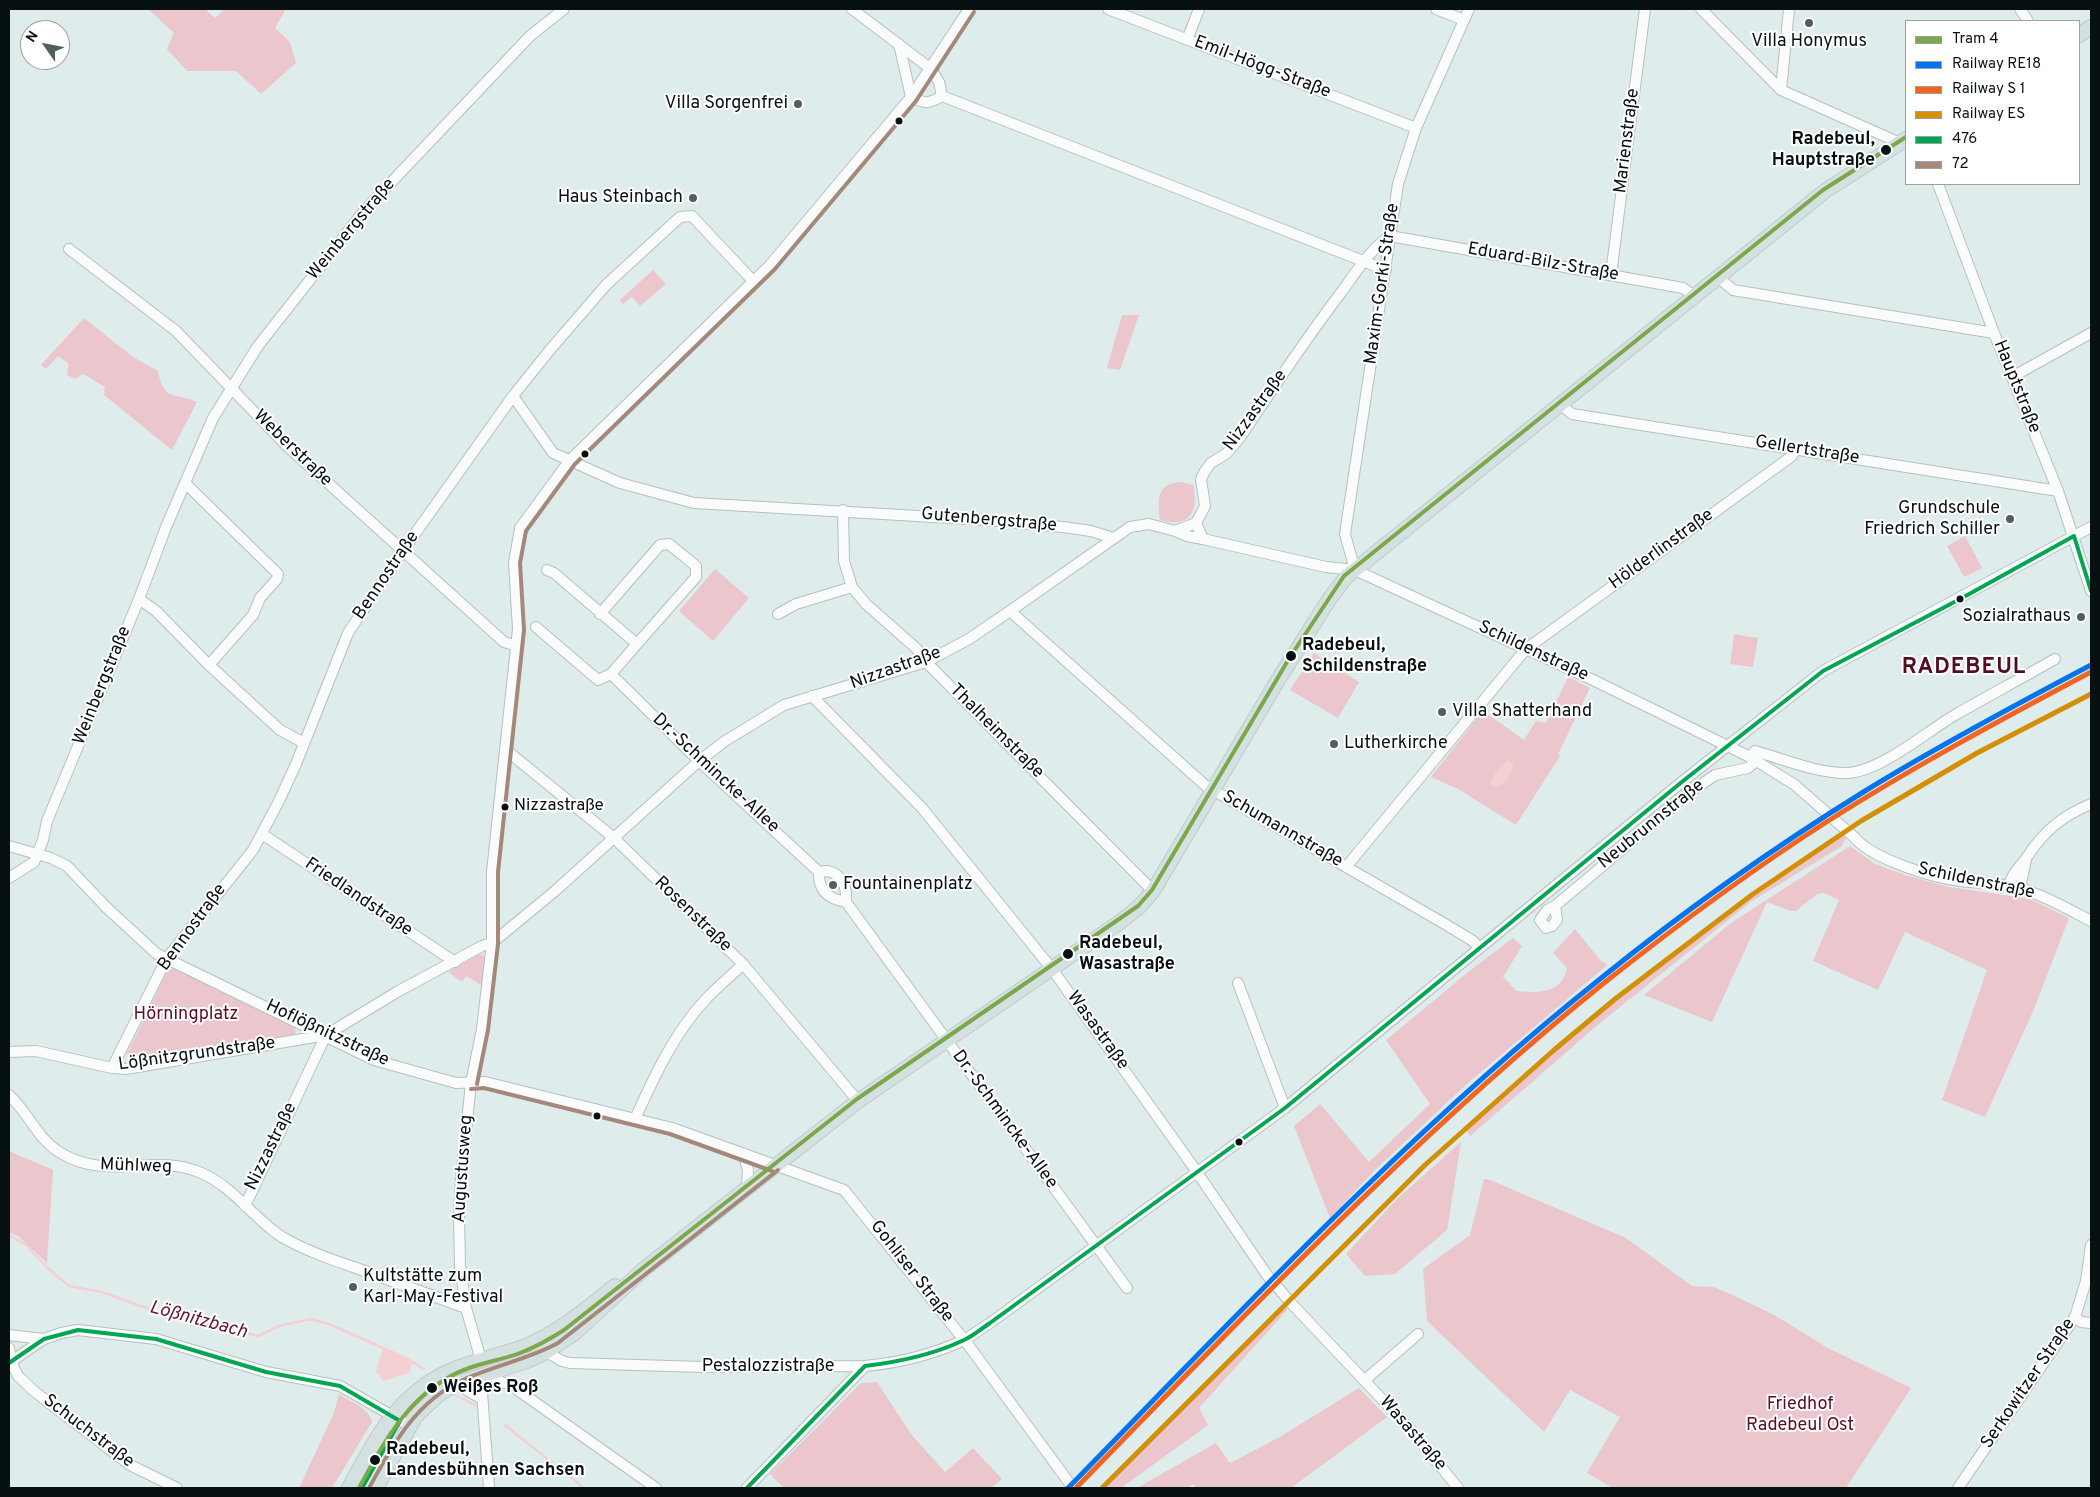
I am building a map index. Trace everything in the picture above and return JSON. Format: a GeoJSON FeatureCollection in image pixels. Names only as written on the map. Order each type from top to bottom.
{"type":"FeatureCollection","features":[{"type":"Feature","properties":{"kind":"main road"},"geometry":{"type":"LineString","coordinates":[[2080,34],[2091,27]]}},
{"type":"Feature","properties":{"kind":"main road"},"geometry":{"type":"LineString","coordinates":[[376,1488],[410,1426],[432,1399],[456,1384],[526,1361],[546,1352],[576,1332],[644,1269],[747,1186],[858,1101],[1126,918],[1139,907],[1153,891],[1330,598],[1354,570],[1836,182],[1903,141]]}},
{"type":"Feature","properties":{"kind":"main road"},"geometry":{"type":"LineString","coordinates":[[349,1488],[374,1442],[392,1417],[414,1393],[436,1377],[463,1365],[525,1346],[542,1338],[570,1320],[615,1286],[644,1269]]}},
{"type":"Feature","properties":{"kind":"street","name":"Weinbergstraße"},"geometry":{"type":"LineString","coordinates":[[37,856],[47,821],[212,418],[258,346],[364,211],[530,36],[564,9]]}},
{"type":"Feature","properties":{"kind":"street"},"geometry":{"type":"LineString","coordinates":[[852,9],[931,69],[939,82],[942,96]]}},
{"type":"Feature","properties":{"kind":"street","name":"Augustusweg"},"geometry":{"type":"LineString","coordinates":[[481,1360],[466,1308],[460,1264],[459,1217],[471,1083],[482,1029],[492,943],[492,872],[518,628],[514,563],[520,528],[570,460],[754,282],[848,173],[910,97],[931,69],[969,9]]}},
{"type":"Feature","properties":{"kind":"street","name":"Emil-Högg-Straße"},"geometry":{"type":"LineString","coordinates":[[1108,9],[1416,128]]}},
{"type":"Feature","properties":{"kind":"street"},"geometry":{"type":"LineString","coordinates":[[1187,40],[1198,9]]}},
{"type":"Feature","properties":{"kind":"street"},"geometry":{"type":"LineString","coordinates":[[1436,9],[1464,20]]}},
{"type":"Feature","properties":{"kind":"street","name":"Maxim-Gorki-Straße"},"geometry":{"type":"LineString","coordinates":[[1354,570],[1345,534],[1398,184],[1416,128],[1469,9]]}},
{"type":"Feature","properties":{"kind":"street","name":"Marienstraße"},"geometry":{"type":"LineString","coordinates":[[1611,274],[1645,9]]}},
{"type":"Feature","properties":{"kind":"street"},"geometry":{"type":"LineString","coordinates":[[1701,9],[1781,90],[1903,141]]}},
{"type":"Feature","properties":{"kind":"street"},"geometry":{"type":"LineString","coordinates":[[1781,90],[1789,9]]}},
{"type":"Feature","properties":{"kind":"street"},"geometry":{"type":"LineString","coordinates":[[2020,9],[2027,20]]}},
{"type":"Feature","properties":{"kind":"street"},"geometry":{"type":"LineString","coordinates":[[898,44],[910,97],[923,103],[934,102],[942,96]]}},
{"type":"Feature","properties":{"kind":"street"},"geometry":{"type":"LineString","coordinates":[[942,96],[1386,270]]}},
{"type":"Feature","properties":{"kind":"street","name":"Hauptstraße"},"geometry":{"type":"LineString","coordinates":[[1938,185],[1994,333],[2058,491],[2091,591]]}},
{"type":"Feature","properties":{"kind":"street","name":"Bennostraße"},"geometry":{"type":"LineString","coordinates":[[112,1068],[167,958],[253,850],[262,834],[279,801],[304,743],[348,633],[402,552],[513,396],[549,351],[606,285],[680,217],[692,216],[754,282]]}},
{"type":"Feature","properties":{"kind":"street","name":"Eduard-Bilz-Straße"},"geometry":{"type":"LineString","coordinates":[[1390,236],[1683,288],[1694,296]]}},
{"type":"Feature","properties":{"kind":"street","name":"Nizzastraße"},"geometry":{"type":"LineString","coordinates":[[1196,523],[1205,506],[1201,480],[1204,471],[1227,453],[1241,436],[1317,324],[1364,262],[1390,236]]}},
{"type":"Feature","properties":{"kind":"street","name":"Weberstraße"},"geometry":{"type":"LineString","coordinates":[[70,249],[176,331],[287,446],[402,552],[504,642],[516,646]]}},
{"type":"Feature","properties":{"kind":"street"},"geometry":{"type":"LineString","coordinates":[[1718,277],[1733,290],[1994,333]]}},
{"type":"Feature","properties":{"kind":"street"},"geometry":{"type":"LineString","coordinates":[[2012,377],[2091,333]]}},
{"type":"Feature","properties":{"kind":"street","name":"Gutenbergstraße"},"geometry":{"type":"LineString","coordinates":[[513,396],[553,453],[620,483],[694,503],[843,510],[1063,527],[1091,531],[1113,538]]}},
{"type":"Feature","properties":{"kind":"street","name":"Gellertstraße"},"geometry":{"type":"LineString","coordinates":[[1560,404],[1572,414],[2058,491]]}},
{"type":"Feature","properties":{"kind":"street","name":"Hölderlinstraße"},"geometry":{"type":"LineString","coordinates":[[1346,867],[1526,649],[1792,456],[1795,450]]}},
{"type":"Feature","properties":{"kind":"street"},"geometry":{"type":"LineString","coordinates":[[186,484],[278,574],[277,579],[260,598],[253,614],[209,665]]}},
{"type":"Feature","properties":{"kind":"street","name":"Thalheimstraße"},"geometry":{"type":"LineString","coordinates":[[843,510],[844,561],[852,587],[866,604],[917,649],[926,662],[1153,891]]}},
{"type":"Feature","properties":{"kind":"street"},"geometry":{"type":"LineString","coordinates":[[1175,531],[1196,523],[1203,539]]}},
{"type":"Feature","properties":{"kind":"street","name":"Nizzastraße"},"geometry":{"type":"LineString","coordinates":[[244,1206],[326,1035],[397,992],[482,946],[492,943],[555,891],[699,761],[725,741],[784,705],[872,680],[926,662],[969,639],[1130,527],[1149,524],[1175,531]]}},
{"type":"Feature","properties":{"kind":"street","name":"Pestalozzistraße"},"geometry":{"type":"LineString","coordinates":[[546,1352],[562,1361],[570,1363],[703,1367],[865,1366],[904,1360],[964,1339],[990,1323],[1285,1108],[1479,948],[1823,671],[2091,527]]}},
{"type":"Feature","properties":{"kind":"street"},"geometry":{"type":"LineString","coordinates":[[1175,531],[1187,536],[1326,567],[1354,570]]}},
{"type":"Feature","properties":{"kind":"street"},"geometry":{"type":"LineString","coordinates":[[536,626],[598,680],[611,674],[696,577],[696,566],[669,544],[660,545],[600,614]]}},
{"type":"Feature","properties":{"kind":"street"},"geometry":{"type":"LineString","coordinates":[[547,570],[554,573],[637,644]]}},
{"type":"Feature","properties":{"kind":"street","name":"Schildenstraße"},"geometry":{"type":"LineString","coordinates":[[1354,570],[1526,649],[1753,759],[1795,785],[1869,851],[1904,866],[1959,881],[2020,888],[2052,901],[2091,921]]}},
{"type":"Feature","properties":{"kind":"street"},"geometry":{"type":"LineString","coordinates":[[778,614],[796,604],[852,587]]}},
{"type":"Feature","properties":{"kind":"street"},"geometry":{"type":"LineString","coordinates":[[139,598],[280,730],[304,743]]}},
{"type":"Feature","properties":{"kind":"street","name":"Schumannstraße"},"geometry":{"type":"LineString","coordinates":[[1010,611],[1206,786],[1473,941],[1479,948]]}},
{"type":"Feature","properties":{"kind":"street","name":"Neubrunnstraße"},"geometry":{"type":"LineString","coordinates":[[1555,906],[1689,793],[1715,774],[1748,768],[1756,751],[1812,767],[1848,773],[1869,767],[1885,760],[1954,716],[2055,659]]}},
{"type":"Feature","properties":{"kind":"street","name":"Dr.-Schmincke-Allee"},"geometry":{"type":"LineString","coordinates":[[611,674],[699,761],[819,872],[832,872],[841,878],[847,888],[846,902],[1127,1288]]}},
{"type":"Feature","properties":{"kind":"street","name":"Wasastraße"},"geometry":{"type":"LineString","coordinates":[[812,696],[922,808],[1052,969],[1198,1173],[1267,1275],[1412,1431],[1458,1488]]}},
{"type":"Feature","properties":{"kind":"street"},"geometry":{"type":"LineString","coordinates":[[1710,738],[1712,759]]}},
{"type":"Feature","properties":{"kind":"street","name":"Rosenstraße"},"geometry":{"type":"LineString","coordinates":[[506,750],[614,838],[743,964],[858,1101]]}},
{"type":"Feature","properties":{"kind":"street"},"geometry":{"type":"LineString","coordinates":[[2009,886],[2017,867],[2026,859],[2046,831],[2069,814],[2091,804]]}},
{"type":"Feature","properties":{"kind":"street","name":"Friedlandstraße"},"geometry":{"type":"LineString","coordinates":[[262,834],[454,962]]}},
{"type":"Feature","properties":{"kind":"street","name":"Hoflößnitzstraße"},"geometry":{"type":"LineString","coordinates":[[9,846],[37,856],[51,858],[67,866],[107,908],[157,954],[374,1060],[456,1082],[485,1082],[635,1118],[672,1128],[774,1165]]}},
{"type":"Feature","properties":{"kind":"street"},"geometry":{"type":"LineString","coordinates":[[9,878],[34,862],[37,856]]}},
{"type":"Feature","properties":{"kind":"street"},"geometry":{"type":"LineString","coordinates":[[2020,888],[2026,859]]}},
{"type":"Feature","properties":{"kind":"street","name":"Dr.-Schmincke-Allee"},"geometry":{"type":"LineString","coordinates":[[819,872],[820,885],[824,893],[834,900],[846,902]]}},
{"type":"Feature","properties":{"kind":"street"},"geometry":{"type":"LineString","coordinates":[[635,1118],[655,1074],[676,1039],[705,999],[743,964]]}},
{"type":"Feature","properties":{"kind":"street"},"geometry":{"type":"LineString","coordinates":[[1238,983],[1285,1108]]}},
{"type":"Feature","properties":{"kind":"street","name":"Lößnitzgrundstraße"},"geometry":{"type":"LineString","coordinates":[[9,1052],[36,1051],[112,1068],[126,1069],[326,1035]]}},
{"type":"Feature","properties":{"kind":"street","name":"Mühlweg"},"geometry":{"type":"LineString","coordinates":[[9,1095],[47,1143],[59,1152],[96,1167],[164,1164],[198,1172],[223,1185],[244,1206],[282,1236],[321,1255],[466,1308]]}},
{"type":"Feature","properties":{"kind":"street"},"geometry":{"type":"LineString","coordinates":[[743,1154],[748,1170],[747,1186]]}},
{"type":"Feature","properties":{"kind":"street","name":"Gohliser Straße"},"geometry":{"type":"LineString","coordinates":[[774,1165],[844,1190],[964,1339],[1073,1488]]}},
{"type":"Feature","properties":{"kind":"street","name":"Serkowitzer Straße"},"geometry":{"type":"LineString","coordinates":[[1958,1488],[2074,1317],[2082,1298],[2091,1245]]}},
{"type":"Feature","properties":{"kind":"street"},"geometry":{"type":"LineString","coordinates":[[2074,1317],[2081,1322],[2091,1323]]}},
{"type":"Feature","properties":{"kind":"street"},"geometry":{"type":"LineString","coordinates":[[10,1362],[44,1339],[78,1330],[156,1339],[266,1372],[340,1386],[410,1426]]}},
{"type":"Feature","properties":{"kind":"street","name":"Wasastraße"},"geometry":{"type":"LineString","coordinates":[[1365,1380],[1418,1334]]}},
{"type":"Feature","properties":{"kind":"street"},"geometry":{"type":"LineString","coordinates":[[9,1335],[44,1339]]}},
{"type":"Feature","properties":{"kind":"street","name":"Schuchstraße"},"geometry":{"type":"LineString","coordinates":[[9,1348],[10,1362],[23,1381],[130,1465],[177,1488]]}},
{"type":"Feature","properties":{"kind":"street"},"geometry":{"type":"LineString","coordinates":[[747,1488],[865,1366]]}},
{"type":"Feature","properties":{"kind":"street"},"geometry":{"type":"LineString","coordinates":[[489,1488],[488,1450],[482,1399],[484,1388],[491,1382],[498,1381],[509,1384],[656,1488]]}},
{"type":"Feature","properties":{"kind":"street"},"geometry":{"type":"LineString","coordinates":[[456,1384],[482,1399]]}},
{"type":"Feature","properties":{"kind":"green space"},"geometry":{"type":"Polygon","coordinates":[[[148,9],[205,9],[215,18],[225,9],[286,9],[275,28],[290,42],[296,63],[261,94],[236,71],[187,71],[167,49],[174,33],[148,9]]]}},
{"type":"Feature","properties":{"kind":"green space"},"geometry":{"type":"Polygon","coordinates":[[[653,270],[666,284],[640,306],[632,297],[623,304],[620,300],[653,270]]]}},
{"type":"Feature","properties":{"kind":"green space"},"geometry":{"type":"Polygon","coordinates":[[[1122,315],[1139,315],[1120,370],[1107,368],[1122,315]]]}},
{"type":"Feature","properties":{"kind":"green space"},"geometry":{"type":"Polygon","coordinates":[[[84,318],[133,357],[158,371],[167,392],[197,402],[172,450],[104,395],[105,387],[83,374],[76,379],[67,375],[69,364],[58,356],[46,369],[41,365],[84,318]]]}},
{"type":"Feature","properties":{"kind":"green space"},"geometry":{"type":"Polygon","coordinates":[[[1181,482],[1193,485],[1195,503],[1190,516],[1179,522],[1160,520],[1159,500],[1162,490],[1173,483],[1181,482]]]}},
{"type":"Feature","properties":{"kind":"green space"},"geometry":{"type":"Polygon","coordinates":[[[1965,536],[1982,568],[1964,577],[1947,546],[1965,536]]]}},
{"type":"Feature","properties":{"kind":"green space"},"geometry":{"type":"Polygon","coordinates":[[[715,569],[749,598],[713,641],[679,611],[715,569]]]}},
{"type":"Feature","properties":{"kind":"green space"},"geometry":{"type":"Polygon","coordinates":[[[1734,634],[1758,638],[1753,667],[1730,664],[1734,634]]]}},
{"type":"Feature","properties":{"kind":"green space"},"geometry":{"type":"Polygon","coordinates":[[[1314,653],[1359,682],[1338,718],[1290,690],[1314,653]]]}},
{"type":"Feature","properties":{"kind":"green space"},"geometry":{"type":"Polygon","coordinates":[[[1568,677],[1590,688],[1558,754],[1560,756],[1516,825],[1458,789],[1431,777],[1483,711],[1524,740],[1536,721],[1546,723],[1568,677]]]}},
{"type":"Feature","properties":{"kind":"green space"},"geometry":{"type":"Polygon","coordinates":[[[1841,833],[1846,838],[1842,846],[1752,901],[1600,1023],[1470,1136],[1464,1127],[1601,1011],[1743,901],[1841,833]]]}},
{"type":"Feature","properties":{"kind":"green space"},"geometry":{"type":"Polygon","coordinates":[[[1850,846],[1875,864],[1905,875],[1949,887],[2030,899],[2069,918],[2034,1009],[1985,1117],[1942,1100],[1987,970],[1905,932],[1878,990],[1813,961],[1839,900],[1824,893],[1817,894],[1796,911],[1767,902],[1712,1022],[1644,995],[1731,923],[1850,846]]]}},
{"type":"Feature","properties":{"kind":"green space"},"geometry":{"type":"Polygon","coordinates":[[[1575,929],[1601,961],[1607,964],[1605,967],[1468,1083],[1375,1170],[1330,1218],[1294,1126],[1320,1104],[1369,1162],[1430,1104],[1386,1040],[1472,969],[1513,938],[1522,946],[1503,977],[1517,991],[1533,992],[1555,987],[1564,977],[1567,968],[1553,953],[1575,929]]]}},
{"type":"Feature","properties":{"kind":"green space"},"geometry":{"type":"Polygon","coordinates":[[[480,954],[485,957],[483,986],[466,976],[462,982],[448,972],[480,954]]]}},
{"type":"Feature","properties":{"kind":"green space","name":"Hörningplatz"},"geometry":{"type":"Polygon","coordinates":[[[170,969],[175,969],[295,1028],[296,1032],[294,1035],[131,1059],[127,1054],[170,969]]]}},
{"type":"Feature","properties":{"kind":"green space"},"geometry":{"type":"Polygon","coordinates":[[[1461,1142],[1447,1230],[1395,1274],[1365,1276],[1346,1254],[1397,1199],[1461,1142]]]}},
{"type":"Feature","properties":{"kind":"green space"},"geometry":{"type":"Polygon","coordinates":[[[9,1151],[53,1170],[47,1263],[18,1236],[9,1232],[9,1151]]]}},
{"type":"Feature","properties":{"kind":"green space","name":"Friedhof Radebeul Ost"},"geometry":{"type":"Polygon","coordinates":[[[1484,1179],[1626,1238],[1692,1286],[1713,1287],[1735,1296],[1776,1316],[1828,1348],[1911,1388],[1846,1488],[1613,1488],[1587,1473],[1620,1417],[1570,1390],[1544,1432],[1427,1321],[1423,1269],[1470,1235],[1484,1179]]]}},
{"type":"Feature","properties":{"kind":"green space"},"geometry":{"type":"Polygon","coordinates":[[[1285,1306],[1288,1309],[1199,1408],[1208,1425],[1121,1488],[1103,1488],[1285,1306]]]}},
{"type":"Feature","properties":{"kind":"green space"},"geometry":{"type":"Polygon","coordinates":[[[877,1382],[911,1434],[945,1472],[973,1448],[1002,1479],[991,1488],[784,1488],[770,1474],[861,1383],[877,1382]]]}},
{"type":"Feature","properties":{"kind":"green space"},"geometry":{"type":"Polygon","coordinates":[[[1359,1388],[1387,1417],[1291,1488],[1196,1488],[1194,1484],[1186,1488],[1137,1488],[1216,1443],[1230,1463],[1278,1438],[1359,1388]]]}},
{"type":"Feature","properties":{"kind":"green space"},"geometry":{"type":"Polygon","coordinates":[[[339,1394],[368,1413],[372,1422],[332,1488],[299,1488],[334,1413],[339,1394]]]}},
{"type":"Feature","properties":{"kind":"shaded area"},"geometry":{"type":"Polygon","coordinates":[[[1508,760],[1514,764],[1508,779],[1497,788],[1492,786],[1491,782],[1497,770],[1508,760]]]}},
{"type":"Feature","properties":{"kind":"shaded area"},"geometry":{"type":"Polygon","coordinates":[[[383,1349],[408,1359],[412,1364],[409,1373],[383,1381],[376,1371],[383,1349]]]}},
{"type":"Feature","properties":{"kind":"waterway","name":"Lößnitzbach"},"geometry":{"type":"LineString","coordinates":[[9,1235],[26,1245],[50,1270],[69,1286],[102,1292],[177,1319],[195,1321],[258,1336],[279,1326],[310,1319],[329,1324],[408,1359],[424,1369]]}},
{"type":"Feature","properties":{"kind":"waterway","name":"Lößnitzbach"},"geometry":{"type":"LineString","coordinates":[[453,1394],[477,1406]]}},
{"type":"Feature","properties":{"kind":"waterway","name":"Lößnitzbach"},"geometry":{"type":"LineString","coordinates":[[505,1425],[584,1488]]}},
{"type":"Feature","properties":{"kind":"tram line","name":"4"},"geometry":{"type":"LineString","coordinates":[[359,1488],[391,1433],[403,1417],[432,1388],[449,1377],[469,1368],[532,1348],[564,1330],[857,1099],[1138,906],[1152,890],[1290,657],[1344,576],[1823,190],[1905,138]]}},
{"type":"Feature","properties":{"kind":"rail line","name":"RE18"},"geometry":{"type":"LineString","coordinates":[[1068,1488],[1261,1290],[1392,1161],[1460,1098],[1600,979],[1697,905],[1831,813],[1949,742],[2091,665]]}},
{"type":"Feature","properties":{"kind":"rail line","name":"ES"},"geometry":{"type":"LineString","coordinates":[[1102,1488],[1425,1165],[1554,1050],[1615,999],[1753,894],[1861,821],[1977,753],[2091,694]]}},
{"type":"Feature","properties":{"kind":"transit line","name":"72"},"geometry":{"type":"LineString","coordinates":[[477,1084],[488,1030],[498,944],[498,872],[524,630],[520,563],[526,531],[575,464],[775,269],[916,101],[974,12]]}},
{"type":"Feature","properties":{"kind":"transit line","name":"476"},"geometry":{"type":"LineString","coordinates":[[2074,536],[2091,591]]}},
{"type":"Feature","properties":{"kind":"transit line","name":"476"},"geometry":{"type":"LineString","coordinates":[[865,1366],[928,1354],[974,1334],[1285,1108],[1683,781],[1823,671],[1962,598],[2074,536]]}},
{"type":"Feature","properties":{"kind":"transit line"},"geometry":{"type":"LineString","coordinates":[[1076,1488],[1268,1292],[1398,1164],[1534,1041],[1604,983],[1714,899],[1828,821],[1958,744],[2091,672]]}},
{"type":"Feature","properties":{"kind":"transit line","name":"72"},"geometry":{"type":"LineString","coordinates":[[471,1089],[484,1088],[670,1134],[772,1171]]}},
{"type":"Feature","properties":{"kind":"transit line","name":"72"},"geometry":{"type":"LineString","coordinates":[[369,1488],[397,1440],[420,1411],[433,1399],[465,1379],[547,1349],[558,1343],[778,1170]]}},
{"type":"Feature","properties":{"kind":"transit line","name":"476"},"geometry":{"type":"LineString","coordinates":[[9,1363],[44,1339],[78,1330],[156,1339],[266,1372],[340,1386],[400,1421]]}},
{"type":"Feature","properties":{"kind":"transit line","name":"476"},"geometry":{"type":"LineString","coordinates":[[747,1488],[865,1366]]}},
{"type":"Feature","properties":{"kind":"transit line","name":"476"},"geometry":{"type":"LineString","coordinates":[[362,1488],[400,1421]]}},
{"type":"Feature","properties":{"kind":"place","name":"Villa Honymus"},"geometry":{"type":"Point","coordinates":[1809,23]}},
{"type":"Feature","properties":{"kind":"place","name":"Villa Sorgenfrei"},"geometry":{"type":"Point","coordinates":[798,104]}},
{"type":"Feature","properties":{"kind":"place","name":"Radebeul, Hauptstraße"},"geometry":{"type":"Point","coordinates":[1886,150]}},
{"type":"Feature","properties":{"kind":"place","name":"Haus Steinbach"},"geometry":{"type":"Point","coordinates":[693,198]}},
{"type":"Feature","properties":{"kind":"place","name":"Grundschule Friedrich Schiller"},"geometry":{"type":"Point","coordinates":[2010,519]}},
{"type":"Feature","properties":{"kind":"place","name":"Sozialrathaus"},"geometry":{"type":"Point","coordinates":[2081,617]}},
{"type":"Feature","properties":{"kind":"place","name":"Radebeul, Schildenstraße"},"geometry":{"type":"Point","coordinates":[1291,656]}},
{"type":"Feature","properties":{"kind":"place","name":"Villa Shatterhand"},"geometry":{"type":"Point","coordinates":[1442,712]}},
{"type":"Feature","properties":{"kind":"place","name":"Lutherkirche"},"geometry":{"type":"Point","coordinates":[1334,744]}},
{"type":"Feature","properties":{"kind":"place","name":"Nizzastraße"},"geometry":{"type":"Point","coordinates":[505,807]}},
{"type":"Feature","properties":{"kind":"place","name":"Fountainenplatz"},"geometry":{"type":"Point","coordinates":[833,885]}},
{"type":"Feature","properties":{"kind":"place","name":"Radebeul, Wasastraße"},"geometry":{"type":"Point","coordinates":[1068,954]}},
{"type":"Feature","properties":{"kind":"place","name":"Kultstätte zum Karl-May-Festival"},"geometry":{"type":"Point","coordinates":[353,1287]}},
{"type":"Feature","properties":{"kind":"place","name":"Weißes Roß"},"geometry":{"type":"Point","coordinates":[432,1388]}},
{"type":"Feature","properties":{"kind":"place","name":"Radebeul, Landesbühnen Sachsen"},"geometry":{"type":"Point","coordinates":[375,1460]}},
{"type":"Feature","properties":{"kind":"district","name":"RADEBEUL"},"geometry":{"type":"Point","coordinates":[1964,669]}}]}
